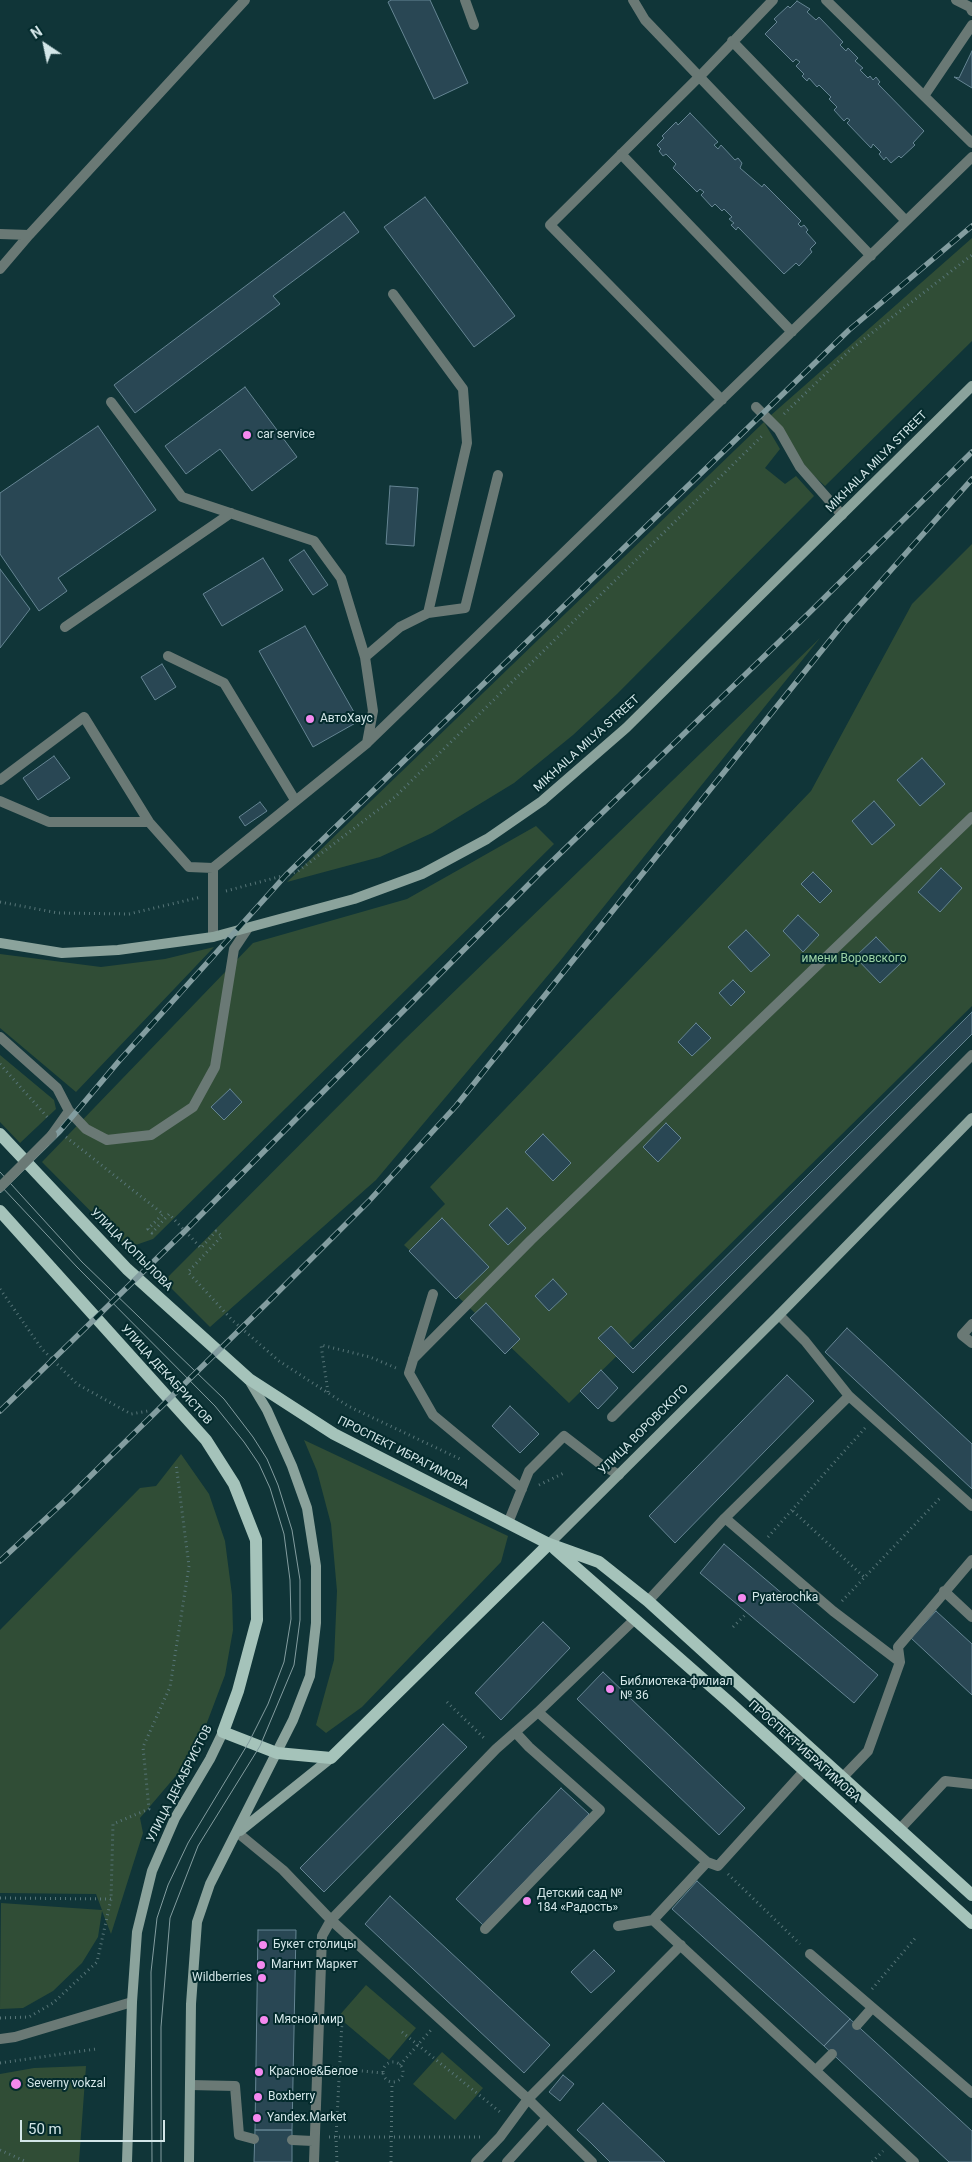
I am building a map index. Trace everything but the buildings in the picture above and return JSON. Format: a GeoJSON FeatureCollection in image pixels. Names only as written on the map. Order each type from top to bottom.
{"type":"FeatureCollection","features":[{"type":"Feature","properties":{"kind":"main road","name":"MIKHAILA MILYA STREET"},"geometry":{"type":"LineString","coordinates":[[0,944],[62,953],[118,950],[213,937],[354,899],[422,874],[488,840],[542,801],[626,728],[972,386]]}},
{"type":"Feature","properties":{"kind":"main road","name":"УЛИЦА ВОРОВСКОГО"},"geometry":{"type":"LineString","coordinates":[[238,1833],[331,1758],[779,1315],[972,1118]]}},
{"type":"Feature","properties":{"kind":"main road","name":"УЛИЦА КОПЫЛОВА"},"geometry":{"type":"LineString","coordinates":[[0,1134],[127,1269],[249,1379]]}},
{"type":"Feature","properties":{"kind":"main road","name":"УЛИЦА ДЕКАБРИСТОВ"},"geometry":{"type":"LineString","coordinates":[[0,1211],[206,1440],[234,1484],[256,1540],[257,1620],[238,1692],[223,1732],[210,1759],[176,1818],[152,1871],[137,1932],[132,2002],[127,2162]]}},
{"type":"Feature","properties":{"kind":"main road","name":"ПРОСПЕКТ ИБРАГИМОВА"},"geometry":{"type":"LineString","coordinates":[[249,1379],[334,1434],[549,1544],[600,1562],[648,1601],[972,1895]]}},
{"type":"Feature","properties":{"kind":"main road"},"geometry":{"type":"LineString","coordinates":[[189,2162],[191,2004],[197,1922],[210,1884],[238,1833],[277,1753],[310,1676],[316,1623],[316,1566],[308,1508],[267,1410],[249,1379]]}},
{"type":"Feature","properties":{"kind":"main road","name":"ПРОСПЕКТ ИБРАГИМОВА"},"geometry":{"type":"LineString","coordinates":[[549,1544],[635,1619],[972,1923]]}},
{"type":"Feature","properties":{"kind":"main road"},"geometry":{"type":"LineString","coordinates":[[223,1732],[277,1753],[331,1758]]}},
{"type":"Feature","properties":{"kind":"street"},"geometry":{"type":"LineString","coordinates":[[0,269],[245,0]]}},
{"type":"Feature","properties":{"kind":"street"},"geometry":{"type":"LineString","coordinates":[[465,0],[474,25]]}},
{"type":"Feature","properties":{"kind":"street"},"geometry":{"type":"LineString","coordinates":[[633,0],[645,20],[871,256]]}},
{"type":"Feature","properties":{"kind":"street"},"geometry":{"type":"LineString","coordinates":[[722,400],[550,225],[699,77],[773,0]]}},
{"type":"Feature","properties":{"kind":"street"},"geometry":{"type":"LineString","coordinates":[[826,0],[972,143]]}},
{"type":"Feature","properties":{"kind":"street"},"geometry":{"type":"LineString","coordinates":[[956,0],[970,7],[972,11]]}},
{"type":"Feature","properties":{"kind":"street"},"geometry":{"type":"LineString","coordinates":[[924,96],[972,25]]}},
{"type":"Feature","properties":{"kind":"street"},"geometry":{"type":"LineString","coordinates":[[732,41],[906,221]]}},
{"type":"Feature","properties":{"kind":"street"},"geometry":{"type":"LineString","coordinates":[[621,154],[792,332]]}},
{"type":"Feature","properties":{"kind":"street"},"geometry":{"type":"LineString","coordinates":[[0,780],[84,717],[149,822],[189,867],[213,868],[367,743],[972,157]]}},
{"type":"Feature","properties":{"kind":"street"},"geometry":{"type":"LineString","coordinates":[[0,234],[29,235]]}},
{"type":"Feature","properties":{"kind":"street"},"geometry":{"type":"LineString","coordinates":[[393,294],[463,389],[467,443],[428,613]]}},
{"type":"Feature","properties":{"kind":"street"},"geometry":{"type":"LineString","coordinates":[[111,402],[182,497],[314,541],[341,578],[366,657],[373,711],[367,743]]}},
{"type":"Feature","properties":{"kind":"street"},"geometry":{"type":"LineString","coordinates":[[756,407],[774,425],[800,467],[842,515]]}},
{"type":"Feature","properties":{"kind":"street"},"geometry":{"type":"LineString","coordinates":[[366,657],[400,627],[428,613],[465,608],[498,475]]}},
{"type":"Feature","properties":{"kind":"street"},"geometry":{"type":"LineString","coordinates":[[65,627],[231,514]]}},
{"type":"Feature","properties":{"kind":"street"},"geometry":{"type":"LineString","coordinates":[[168,656],[224,682],[295,800]]}},
{"type":"Feature","properties":{"kind":"street"},"geometry":{"type":"LineString","coordinates":[[0,801],[49,822],[149,822]]}},
{"type":"Feature","properties":{"kind":"street"},"geometry":{"type":"LineString","coordinates":[[413,1359],[531,1240],[972,817]]}},
{"type":"Feature","properties":{"kind":"street"},"geometry":{"type":"LineString","coordinates":[[213,868],[213,937]]}},
{"type":"Feature","properties":{"kind":"street"},"geometry":{"type":"LineString","coordinates":[[0,1037],[57,1088],[70,1111],[86,1129],[107,1140],[151,1135],[193,1107],[215,1067],[234,949],[248,928]]}},
{"type":"Feature","properties":{"kind":"street"},"geometry":{"type":"LineString","coordinates":[[612,1417],[972,1055]]}},
{"type":"Feature","properties":{"kind":"street"},"geometry":{"type":"LineString","coordinates":[[0,1187],[55,1132],[70,1111]]}},
{"type":"Feature","properties":{"kind":"street"},"geometry":{"type":"LineString","coordinates":[[433,1294],[409,1373],[433,1415],[522,1488]]}},
{"type":"Feature","properties":{"kind":"street"},"geometry":{"type":"LineString","coordinates":[[779,1315],[805,1341],[849,1396],[972,1506]]}},
{"type":"Feature","properties":{"kind":"street"},"geometry":{"type":"LineString","coordinates":[[972,1324],[962,1335],[972,1343]]}},
{"type":"Feature","properties":{"kind":"street"},"geometry":{"type":"LineString","coordinates":[[648,1601],[726,1518],[849,1396]]}},
{"type":"Feature","properties":{"kind":"street"},"geometry":{"type":"LineString","coordinates":[[508,1523],[528,1471],[564,1436],[599,1463],[618,1474]]}},
{"type":"Feature","properties":{"kind":"street"},"geometry":{"type":"LineString","coordinates":[[726,1518],[833,1611],[900,1662]]}},
{"type":"Feature","properties":{"kind":"street"},"geometry":{"type":"LineString","coordinates":[[843,1777],[868,1751],[900,1662],[898,1647],[944,1590],[972,1560]]}},
{"type":"Feature","properties":{"kind":"street"},"geometry":{"type":"LineString","coordinates":[[944,1590],[972,1617]]}},
{"type":"Feature","properties":{"kind":"street"},"geometry":{"type":"LineString","coordinates":[[314,2162],[313,2138],[322,1936],[331,1920],[496,1749],[516,1733],[635,1619]]}},
{"type":"Feature","properties":{"kind":"street"},"geometry":{"type":"LineString","coordinates":[[538,1712],[707,1862],[718,1866],[804,1771]]}},
{"type":"Feature","properties":{"kind":"street"},"geometry":{"type":"LineString","coordinates":[[485,1929],[600,1810],[529,1747],[516,1733]]}},
{"type":"Feature","properties":{"kind":"street"},"geometry":{"type":"LineString","coordinates":[[900,1830],[945,1781],[972,1784]]}},
{"type":"Feature","properties":{"kind":"street"},"geometry":{"type":"LineString","coordinates":[[238,1833],[283,1870],[331,1920],[528,2099],[546,2119],[592,2162]]}},
{"type":"Feature","properties":{"kind":"street"},"geometry":{"type":"LineString","coordinates":[[618,1926],[653,1920],[707,1862]]}},
{"type":"Feature","properties":{"kind":"street"},"geometry":{"type":"LineString","coordinates":[[653,1920],[914,2162]]}},
{"type":"Feature","properties":{"kind":"street"},"geometry":{"type":"LineString","coordinates":[[476,2162],[500,2137],[528,2099],[681,1945]]}},
{"type":"Feature","properties":{"kind":"street"},"geometry":{"type":"LineString","coordinates":[[810,1954],[972,2093]]}},
{"type":"Feature","properties":{"kind":"street"},"geometry":{"type":"LineString","coordinates":[[0,2039],[15,2037],[132,2002]]}},
{"type":"Feature","properties":{"kind":"street"},"geometry":{"type":"LineString","coordinates":[[857,2025],[872,2008]]}},
{"type":"Feature","properties":{"kind":"street"},"geometry":{"type":"LineString","coordinates":[[816,2070],[832,2054]]}},
{"type":"Feature","properties":{"kind":"street"},"geometry":{"type":"LineString","coordinates":[[190,2084],[235,2086],[239,2135],[254,2139]]}},
{"type":"Feature","properties":{"kind":"street"},"geometry":{"type":"LineString","coordinates":[[507,2162],[546,2119]]}},
{"type":"Feature","properties":{"kind":"street"},"geometry":{"type":"LineString","coordinates":[[292,2140],[313,2138]]}},
{"type":"Feature","properties":{"kind":"path"},"geometry":{"type":"LineString","coordinates":[[0,902],[58,913],[128,914],[297,872],[395,797],[850,350],[972,255]]}},
{"type":"Feature","properties":{"kind":"path"},"geometry":{"type":"LineString","coordinates":[[0,1064],[55,1132],[163,1214],[148,1229],[152,1233],[169,1214],[201,1248],[216,1231],[222,1236],[188,1272],[232,1320],[279,1362],[348,1406],[470,1464]]}},
{"type":"Feature","properties":{"kind":"path"},"geometry":{"type":"LineString","coordinates":[[0,1290],[42,1349],[77,1384],[130,1414],[148,1411]]}},
{"type":"Feature","properties":{"kind":"path"},"geometry":{"type":"LineString","coordinates":[[328,1393],[321,1345],[370,1357],[409,1373]]}},
{"type":"Feature","properties":{"kind":"path"},"geometry":{"type":"LineString","coordinates":[[759,1547],[873,1419]]}},
{"type":"Feature","properties":{"kind":"path"},"geometry":{"type":"LineString","coordinates":[[0,2018],[29,2017],[53,2004],[97,1962],[111,1899],[113,1824],[149,1808],[143,1747],[170,1687],[189,1566],[176,1464]]}},
{"type":"Feature","properties":{"kind":"path"},"geometry":{"type":"LineString","coordinates":[[522,1488],[534,1487],[566,1472]]}},
{"type":"Feature","properties":{"kind":"path"},"geometry":{"type":"LineString","coordinates":[[833,1611],[950,1487]]}},
{"type":"Feature","properties":{"kind":"path"},"geometry":{"type":"LineString","coordinates":[[793,1511],[864,1577]]}},
{"type":"Feature","properties":{"kind":"path"},"geometry":{"type":"LineString","coordinates":[[733,1627],[747,1613]]}},
{"type":"Feature","properties":{"kind":"path"},"geometry":{"type":"LineString","coordinates":[[447,1702],[496,1749]]}},
{"type":"Feature","properties":{"kind":"path"},"geometry":{"type":"LineString","coordinates":[[718,1866],[810,1954]]}},
{"type":"Feature","properties":{"kind":"path"},"geometry":{"type":"LineString","coordinates":[[0,1898],[111,1899]]}},
{"type":"Feature","properties":{"kind":"path"},"geometry":{"type":"LineString","coordinates":[[863,2000],[917,1936]]}},
{"type":"Feature","properties":{"kind":"path"},"geometry":{"type":"LineString","coordinates":[[400,2065],[440,2020]]}},
{"type":"Feature","properties":{"kind":"path"},"geometry":{"type":"LineString","coordinates":[[337,2162],[338,2069],[342,2021]]}},
{"type":"Feature","properties":{"kind":"path"},"geometry":{"type":"LineString","coordinates":[[402,2032],[416,2046],[511,2121]]}},
{"type":"Feature","properties":{"kind":"path"},"geometry":{"type":"LineString","coordinates":[[0,2063],[96,2049]]}},
{"type":"Feature","properties":{"kind":"path"},"geometry":{"type":"LineString","coordinates":[[391,2062],[400,2065],[403,2068],[403,2076],[399,2081],[392,2082],[386,2079],[383,2073],[385,2066],[391,2062]]}},
{"type":"Feature","properties":{"kind":"path"},"geometry":{"type":"LineString","coordinates":[[316,2068],[383,2073]]}},
{"type":"Feature","properties":{"kind":"path"},"geometry":{"type":"LineString","coordinates":[[390,2162],[392,2082]]}},
{"type":"Feature","properties":{"kind":"path"},"geometry":{"type":"LineString","coordinates":[[313,2138],[500,2137]]}},
{"type":"Feature","properties":{"kind":"path"},"geometry":{"type":"LineString","coordinates":[[0,2150],[27,2162]]}},
{"type":"Feature","properties":{"kind":"green space"},"geometry":{"type":"Polygon","coordinates":[[[972,238],[972,341],[825,486],[803,466],[770,416],[972,238]]]}},
{"type":"Feature","properties":{"kind":"green space"},"geometry":{"type":"Polygon","coordinates":[[[764,422],[780,449],[765,468],[785,484],[796,476],[814,496],[617,694],[573,735],[514,783],[432,833],[380,857],[287,882],[764,422]]]}},
{"type":"Feature","properties":{"kind":"green space","name":"имени Воровского"},"geometry":{"type":"Polygon","coordinates":[[[972,544],[972,1006],[569,1403],[404,1245],[445,1204],[430,1187],[811,791],[912,604],[972,544]]]}},
{"type":"Feature","properties":{"kind":"green space"},"geometry":{"type":"Polygon","coordinates":[[[820,638],[560,961],[376,1180],[210,1327],[164,1281],[404,1040],[820,638]]]}},
{"type":"Feature","properties":{"kind":"green space"},"geometry":{"type":"Polygon","coordinates":[[[536,826],[554,844],[153,1239],[127,1248],[42,1162],[253,943],[407,899],[536,826]]]}},
{"type":"Feature","properties":{"kind":"green space"},"geometry":{"type":"Polygon","coordinates":[[[214,947],[76,1092],[0,1028],[0,954],[101,967],[165,959],[214,947]]]}},
{"type":"Feature","properties":{"kind":"green space"},"geometry":{"type":"Polygon","coordinates":[[[0,1055],[54,1100],[56,1109],[20,1143],[0,1122],[0,1055]]]}},
{"type":"Feature","properties":{"kind":"green space"},"geometry":{"type":"Polygon","coordinates":[[[304,1440],[508,1536],[501,1562],[362,1707],[326,1733],[316,1725],[334,1660],[337,1591],[331,1524],[317,1471],[304,1440]]]}},
{"type":"Feature","properties":{"kind":"green space"},"geometry":{"type":"Polygon","coordinates":[[[181,1454],[209,1494],[225,1541],[232,1595],[233,1630],[225,1675],[200,1741],[180,1771],[140,1818],[143,1833],[111,1934],[102,1911],[98,1937],[82,1963],[53,1991],[23,2008],[0,2009],[1,1903],[102,1910],[96,1894],[0,1893],[0,1630],[140,1488],[156,1486],[181,1454]]]}},
{"type":"Feature","properties":{"kind":"green space"},"geometry":{"type":"Polygon","coordinates":[[[366,1985],[416,2028],[389,2060],[338,2017],[366,1985]]]}},
{"type":"Feature","properties":{"kind":"green space"},"geometry":{"type":"Polygon","coordinates":[[[442,2052],[483,2088],[455,2120],[413,2084],[442,2052]]]}},
{"type":"Feature","properties":{"kind":"green space"},"geometry":{"type":"Polygon","coordinates":[[[86,2066],[79,2162],[0,2162],[0,2074],[34,2068],[86,2066]]]}},
{"type":"Feature","properties":{"kind":"tram line"},"geometry":{"type":"LineString","coordinates":[[0,1172],[82,1262],[224,1399],[267,1459],[278,1485],[292,1530],[300,1580],[300,1620],[294,1665],[260,1746],[198,1846],[170,1918],[161,2027],[161,2162]]}},
{"type":"Feature","properties":{"kind":"tram line"},"geometry":{"type":"LineString","coordinates":[[0,1185],[77,1267],[215,1406],[259,1464],[270,1488],[284,1534],[290,1580],[291,1619],[284,1662],[268,1704],[249,1742],[188,1843],[168,1885],[157,1918],[151,1972],[152,2162]]}},
{"type":"Feature","properties":{"kind":"railway"},"geometry":{"type":"LineString","coordinates":[[0,1190],[60,1131],[119,1061],[286,875],[849,330],[972,226]]}},
{"type":"Feature","properties":{"kind":"railway"},"geometry":{"type":"LineString","coordinates":[[0,1411],[185,1231],[542,871],[809,613],[972,452]]}},
{"type":"Feature","properties":{"kind":"railway"},"geometry":{"type":"LineString","coordinates":[[0,1561],[68,1498],[268,1302],[369,1201],[456,1106],[843,624],[972,479]]}},
{"type":"Feature","properties":{"kind":"place","name":"car service"},"geometry":{"type":"Point","coordinates":[247,435]}},
{"type":"Feature","properties":{"kind":"place","name":"АвтоХаус"},"geometry":{"type":"Point","coordinates":[310,719]}},
{"type":"Feature","properties":{"kind":"place","name":"Pyaterochka"},"geometry":{"type":"Point","coordinates":[742,1598]}},
{"type":"Feature","properties":{"kind":"place","name":"Библиотека-филиал № 36"},"geometry":{"type":"Point","coordinates":[610,1689]}},
{"type":"Feature","properties":{"kind":"place","name":"Детский сад № 184 «Радость»"},"geometry":{"type":"Point","coordinates":[527,1901]}},
{"type":"Feature","properties":{"kind":"place","name":"Букет столицы"},"geometry":{"type":"Point","coordinates":[263,1945]}},
{"type":"Feature","properties":{"kind":"place","name":"Магнит Маркет"},"geometry":{"type":"Point","coordinates":[261,1965]}},
{"type":"Feature","properties":{"kind":"place","name":"Wildberries"},"geometry":{"type":"Point","coordinates":[262,1978]}},
{"type":"Feature","properties":{"kind":"place","name":"Мясной мир"},"geometry":{"type":"Point","coordinates":[264,2020]}},
{"type":"Feature","properties":{"kind":"place","name":"Красное&Белое"},"geometry":{"type":"Point","coordinates":[259,2072]}},
{"type":"Feature","properties":{"kind":"place","name":"Severny vokzal"},"geometry":{"type":"Point","coordinates":[16,2084]}},
{"type":"Feature","properties":{"kind":"place","name":"Boxberry"},"geometry":{"type":"Point","coordinates":[258,2097]}},
{"type":"Feature","properties":{"kind":"place","name":"Yandex.Market"},"geometry":{"type":"Point","coordinates":[257,2118]}}]}
